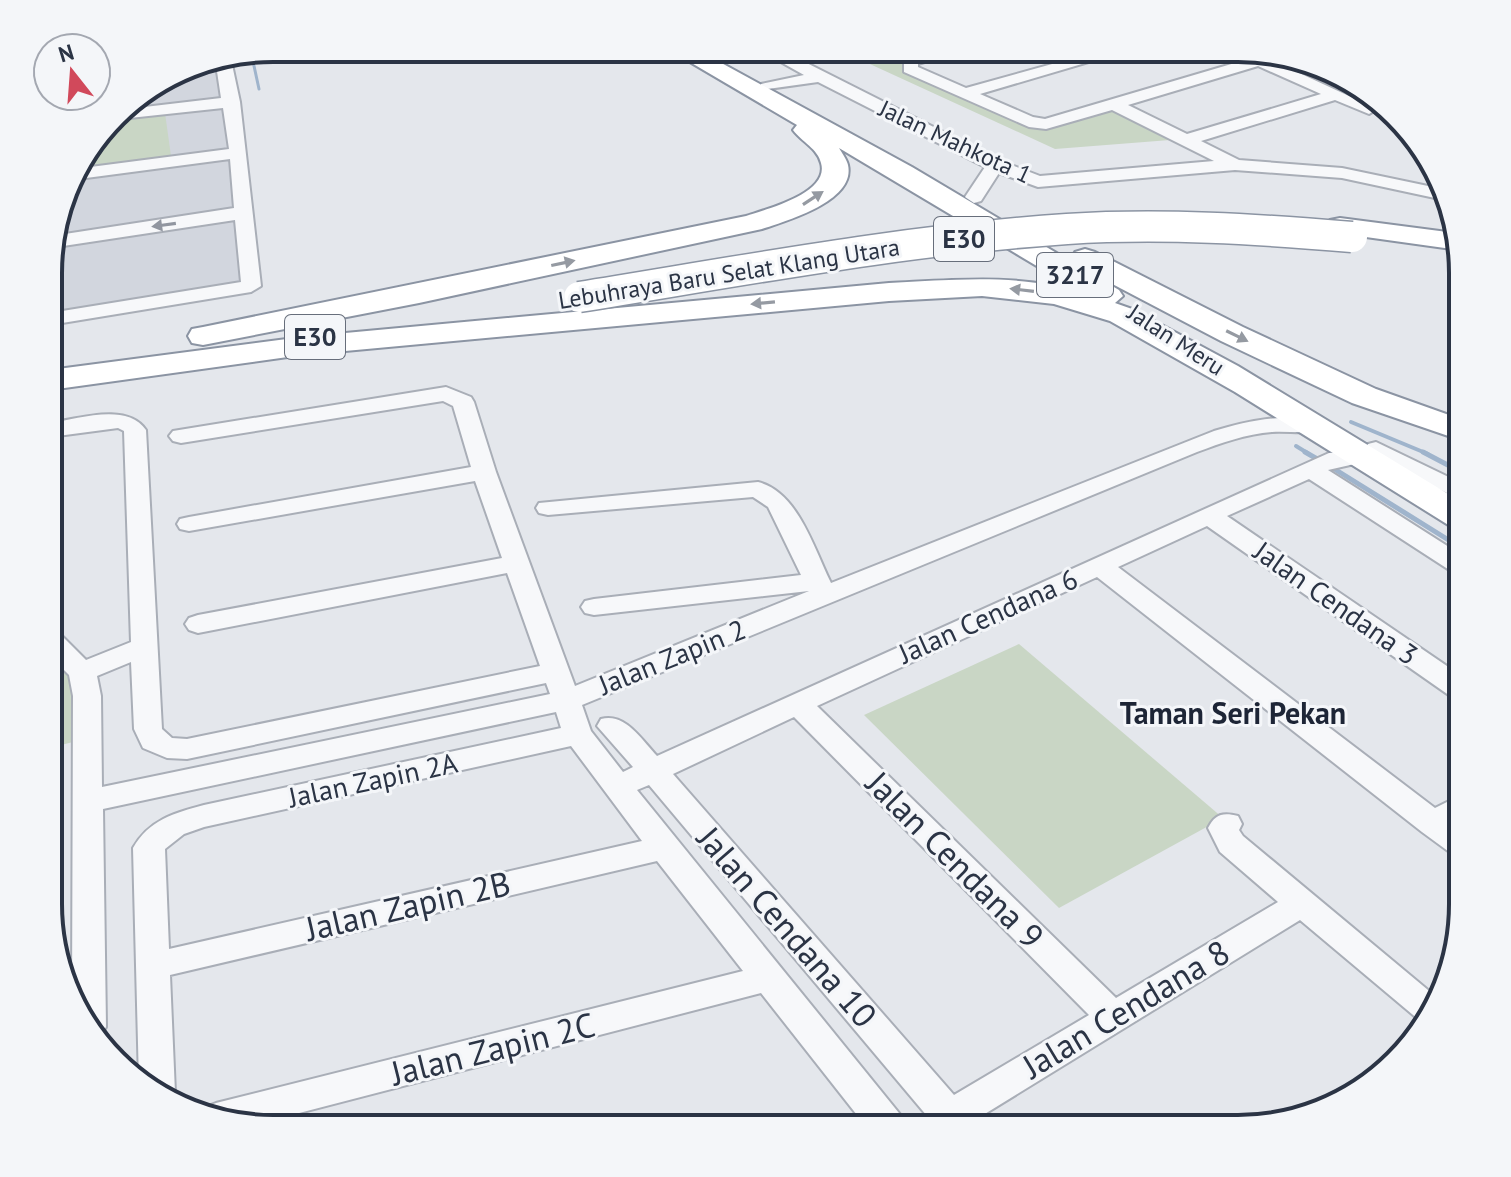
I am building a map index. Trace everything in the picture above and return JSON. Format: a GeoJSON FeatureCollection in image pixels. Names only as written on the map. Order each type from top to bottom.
{"type":"FeatureCollection","features":[{"type":"Feature","properties":{"kind":"highway","name":"Jalan Meru"},"geometry":{"type":"LineString","coordinates":[[705,62],[919,172],[1101,279],[1449,508]]}},
{"type":"Feature","properties":{"kind":"highway","name":"Jalan Meru"},"geometry":{"type":"LineString","coordinates":[[722,62],[756,87],[1090,284],[1310,426],[1449,491]]}},
{"type":"Feature","properties":{"kind":"highway"},"geometry":{"type":"LineString","coordinates":[[130,351],[449,288],[752,223],[791,211],[822,194],[836,176],[837,162],[830,148],[756,87]]}},
{"type":"Feature","properties":{"kind":"highway"},"geometry":{"type":"LineString","coordinates":[[919,172],[974,197],[1245,340],[1364,396],[1449,426]]}},
{"type":"Feature","properties":{"kind":"highway","name":"Lebuhraya Baru Selat Klang Utara"},"geometry":{"type":"LineString","coordinates":[[62,361],[903,247],[1066,229],[1209,227],[1346,231],[1446,241]]}},
{"type":"Feature","properties":{"kind":"highway"},"geometry":{"type":"LineString","coordinates":[[1346,231],[1448,257]]}},
{"type":"Feature","properties":{"kind":"highway","name":"Lebuhraya Baru Selat Klang Utara"},"geometry":{"type":"LineString","coordinates":[[1346,231],[1447,251]]}},
{"type":"Feature","properties":{"kind":"highway"},"geometry":{"type":"LineString","coordinates":[[62,377],[302,346],[889,292],[982,287],[1058,295],[1121,315],[1246,385]]}},
{"type":"Feature","properties":{"kind":"highway","name":"Lebuhraya Baru Selat Klang Utara"},"geometry":{"type":"LineString","coordinates":[[62,377],[573,291]]}},
{"type":"Feature","properties":{"kind":"street","name":"Jalan Mahkota 1"},"geometry":{"type":"LineString","coordinates":[[789,62],[995,165],[1038,182],[1235,165]]}},
{"type":"Feature","properties":{"kind":"street"},"geometry":{"type":"LineString","coordinates":[[910,62],[910,69],[1029,122],[1046,124],[1254,62]]}},
{"type":"Feature","properties":{"kind":"street"},"geometry":{"type":"LineString","coordinates":[[966,93],[1078,62]]}},
{"type":"Feature","properties":{"kind":"street"},"geometry":{"type":"LineString","coordinates":[[1264,64],[1369,109]]}},
{"type":"Feature","properties":{"kind":"street"},"geometry":{"type":"LineString","coordinates":[[62,317],[251,286],[241,213],[232,102],[225,68]]}},
{"type":"Feature","properties":{"kind":"street"},"geometry":{"type":"LineString","coordinates":[[756,87],[817,77]]}},
{"type":"Feature","properties":{"kind":"street"},"geometry":{"type":"LineString","coordinates":[[1186,140],[1335,95]]}},
{"type":"Feature","properties":{"kind":"street"},"geometry":{"type":"LineString","coordinates":[[134,114],[232,102]]}},
{"type":"Feature","properties":{"kind":"street"},"geometry":{"type":"LineString","coordinates":[[1113,104],[1235,165],[1342,173],[1433,193]]}},
{"type":"Feature","properties":{"kind":"street"},"geometry":{"type":"LineString","coordinates":[[87,173],[238,153]]}},
{"type":"Feature","properties":{"kind":"street"},"geometry":{"type":"LineString","coordinates":[[974,197],[995,165]]}},
{"type":"Feature","properties":{"kind":"street"},"geometry":{"type":"LineString","coordinates":[[65,240],[241,213]]}},
{"type":"Feature","properties":{"kind":"street"},"geometry":{"type":"LineString","coordinates":[[181,436],[446,394],[463,402],[484,472],[578,734],[664,848],[879,1115]]}},
{"type":"Feature","properties":{"kind":"street"},"geometry":{"type":"LineString","coordinates":[[62,428],[119,421],[130,424],[135,430],[148,729],[153,741],[167,748],[187,749],[562,686]]}},
{"type":"Feature","properties":{"kind":"street","name":"Jalan Zapin 2"},"geometry":{"type":"LineString","coordinates":[[87,801],[562,686],[1231,432],[1274,423],[1310,426]]}},
{"type":"Feature","properties":{"kind":"street","name":"Jalan Cendana 6"},"geometry":{"type":"LineString","coordinates":[[619,786],[1318,466],[1368,453]]}},
{"type":"Feature","properties":{"kind":"street"},"geometry":{"type":"LineString","coordinates":[[1318,466],[1449,557]]}},
{"type":"Feature","properties":{"kind":"street"},"geometry":{"type":"LineString","coordinates":[[189,524],[484,472]]}},
{"type":"Feature","properties":{"kind":"street"},"geometry":{"type":"LineString","coordinates":[[548,508],[758,489],[778,503],[820,588],[594,607]]}},
{"type":"Feature","properties":{"kind":"street","name":"Jalan Cendana 3"},"geometry":{"type":"LineString","coordinates":[[1210,516],[1449,681]]}},
{"type":"Feature","properties":{"kind":"street"},"geometry":{"type":"LineString","coordinates":[[198,624],[519,563]]}},
{"type":"Feature","properties":{"kind":"street"},"geometry":{"type":"LineString","coordinates":[[1100,566],[1449,836]]}},
{"type":"Feature","properties":{"kind":"street"},"geometry":{"type":"LineString","coordinates":[[82,672],[144,647]]}},
{"type":"Feature","properties":{"kind":"street"},"geometry":{"type":"LineString","coordinates":[[62,652],[82,672],[87,696],[89,1007]]}},
{"type":"Feature","properties":{"kind":"street","name":"Jalan Cendana 9"},"geometry":{"type":"LineString","coordinates":[[797,703],[1113,1017]]}},
{"type":"Feature","properties":{"kind":"street","name":"Jalan Cendana 10"},"geometry":{"type":"LineString","coordinates":[[611,726],[652,769],[949,1115]]}},
{"type":"Feature","properties":{"kind":"street","name":"Jalan Zapin 2A"},"geometry":{"type":"LineString","coordinates":[[152,966],[149,848],[155,838],[168,828],[204,816],[578,734]]}},
{"type":"Feature","properties":{"kind":"street"},"geometry":{"type":"LineString","coordinates":[[1433,824],[1449,814]]}},
{"type":"Feature","properties":{"kind":"street"},"geometry":{"type":"LineString","coordinates":[[1227,824],[1223,828],[1231,844],[1423,1006]]}},
{"type":"Feature","properties":{"kind":"street","name":"Jalan Zapin 2B"},"geometry":{"type":"LineString","coordinates":[[152,966],[664,848]]}},
{"type":"Feature","properties":{"kind":"street","name":"Jalan Cendana 8"},"geometry":{"type":"LineString","coordinates":[[966,1115],[1113,1017],[1302,903]]}},
{"type":"Feature","properties":{"kind":"street"},"geometry":{"type":"LineString","coordinates":[[152,966],[156,1080]]}},
{"type":"Feature","properties":{"kind":"street","name":"Jalan Zapin 2C"},"geometry":{"type":"LineString","coordinates":[[242,1112],[768,978]]}},
{"type":"Feature","properties":{"kind":"shaded area"},"geometry":{"type":"Polygon","coordinates":[[[220,69],[234,158],[246,284],[62,313],[64,245],[69,218],[90,167],[114,134],[156,97],[192,78],[220,69]]]}},
{"type":"Feature","properties":{"kind":"green space"},"geometry":{"type":"Polygon","coordinates":[[[865,62],[904,62],[902,69],[1023,125],[1050,129],[1109,109],[1170,140],[1055,149],[865,62]]]}},
{"type":"Feature","properties":{"kind":"green space"},"geometry":{"type":"Polygon","coordinates":[[[165,113],[171,156],[91,166],[114,134],[130,118],[165,113]]]}},
{"type":"Feature","properties":{"kind":"green space"},"geometry":{"type":"Polygon","coordinates":[[[1019,644],[1223,818],[1059,908],[864,715],[1019,644]]]}},
{"type":"Feature","properties":{"kind":"green space"},"geometry":{"type":"Polygon","coordinates":[[[62,668],[76,693],[73,742],[62,745],[62,668]]]}},
{"type":"Feature","properties":{"kind":"waterway"},"geometry":{"type":"LineString","coordinates":[[253,63],[259,89]]}},
{"type":"Feature","properties":{"kind":"waterway"},"geometry":{"type":"LineString","coordinates":[[1351,422],[1428,454]]}},
{"type":"Feature","properties":{"kind":"waterway"},"geometry":{"type":"LineString","coordinates":[[1296,446],[1309,454]]}},
{"type":"Feature","properties":{"kind":"waterway"},"geometry":{"type":"LineString","coordinates":[[1305,452],[1319,460]]}},
{"type":"Feature","properties":{"kind":"waterway"},"geometry":{"type":"LineString","coordinates":[[1423,452],[1449,466]]}},
{"type":"Feature","properties":{"kind":"waterway"},"geometry":{"type":"LineString","coordinates":[[1328,465],[1449,540]]}},
{"type":"Feature","properties":{"kind":"district","name":"Taman Seri Pekan"},"geometry":{"type":"Point","coordinates":[1233,714]}}]}
